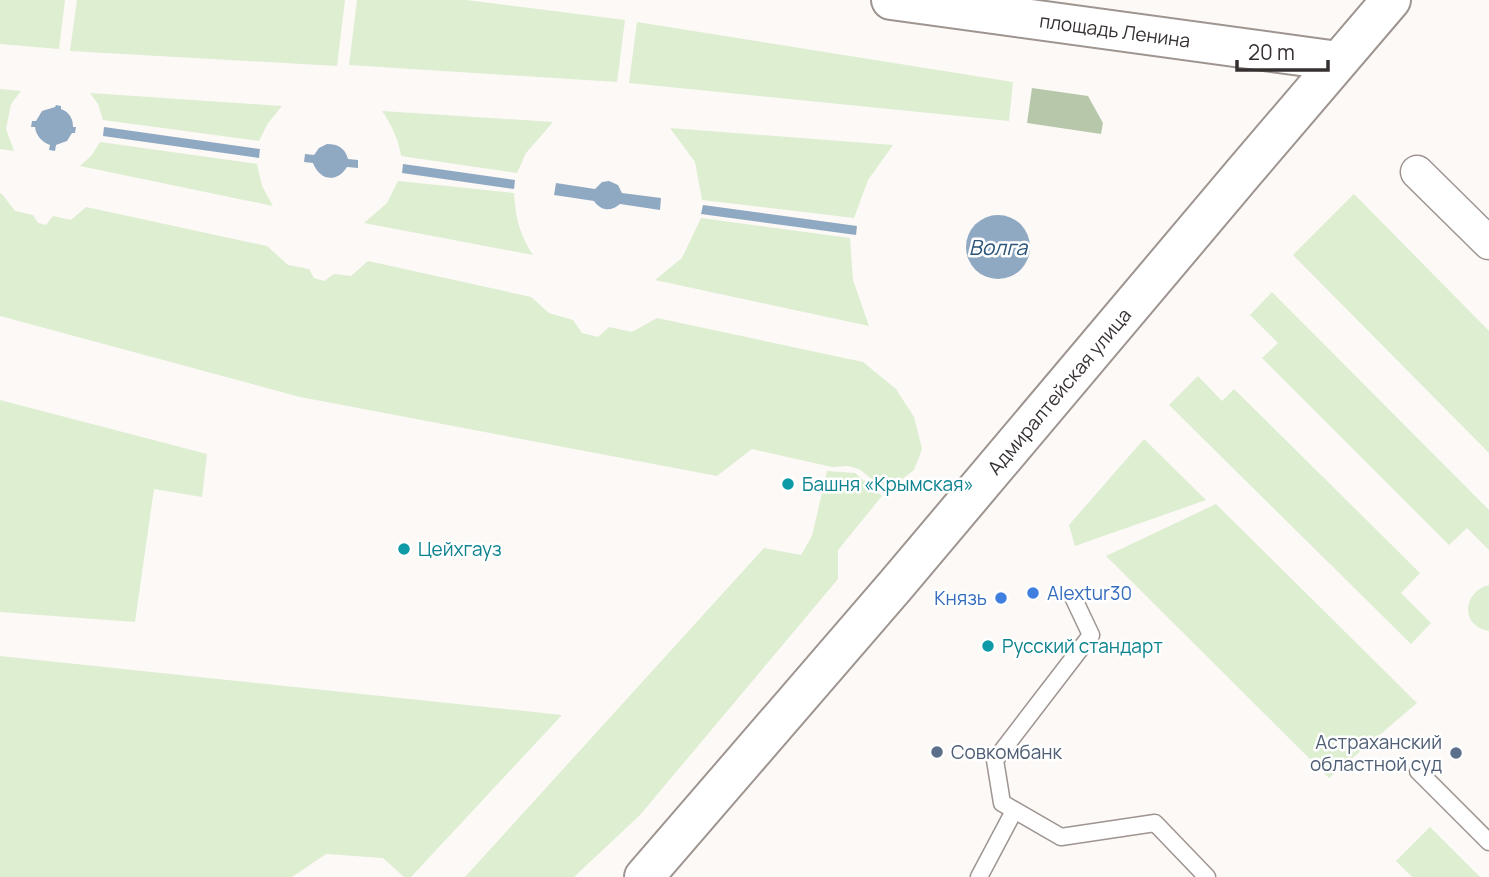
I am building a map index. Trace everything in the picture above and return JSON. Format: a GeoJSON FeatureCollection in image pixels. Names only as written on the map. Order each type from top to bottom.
{"type":"FeatureCollection","features":[{"type":"Feature","properties":{"kind":"main road","name":"площадь Ленина"},"geometry":{"type":"LineString","coordinates":[[891,0],[1338,61]]}},
{"type":"Feature","properties":{"kind":"main road","name":"Адмиралтейская улица"},"geometry":{"type":"LineString","coordinates":[[644,877],[897,585],[1391,0]]}},
{"type":"Feature","properties":{"kind":"street"},"geometry":{"type":"LineString","coordinates":[[1417,172],[1489,243]]}},
{"type":"Feature","properties":{"kind":"lane"},"geometry":{"type":"LineString","coordinates":[[1073,597],[1091,635],[995,760],[1002,803],[1061,837],[1155,823],[1207,877]]}},
{"type":"Feature","properties":{"kind":"lane"},"geometry":{"type":"LineString","coordinates":[[1418,771],[1489,842]]}},
{"type":"Feature","properties":{"kind":"lane"},"geometry":{"type":"LineString","coordinates":[[979,877],[1014,811]]}},
{"type":"Feature","properties":{"kind":"green space"},"geometry":{"type":"Polygon","coordinates":[[[0,0],[65,0],[59,49],[0,44],[0,0]]]}},
{"type":"Feature","properties":{"kind":"green space"},"geometry":{"type":"Polygon","coordinates":[[[77,0],[345,0],[337,66],[70,51],[77,0]]]}},
{"type":"Feature","properties":{"kind":"green space"},"geometry":{"type":"Polygon","coordinates":[[[357,0],[466,0],[625,20],[617,82],[349,65],[357,0]]]}},
{"type":"Feature","properties":{"kind":"green space"},"geometry":{"type":"Polygon","coordinates":[[[637,22],[1013,82],[1009,121],[629,83],[637,22]]]}},
{"type":"Feature","properties":{"kind":"green space"},"geometry":{"type":"Polygon","coordinates":[[[1032,88],[1088,96],[1103,123],[1101,134],[1027,123],[1032,88]]]}},
{"type":"Feature","properties":{"kind":"green space"},"geometry":{"type":"Polygon","coordinates":[[[0,89],[21,91],[11,104],[6,129],[14,151],[0,149],[0,89]]]}},
{"type":"Feature","properties":{"kind":"green space"},"geometry":{"type":"Polygon","coordinates":[[[90,93],[282,106],[268,123],[259,141],[103,120],[98,104],[90,93]]]}},
{"type":"Feature","properties":{"kind":"green space"},"geometry":{"type":"Polygon","coordinates":[[[382,111],[553,122],[526,153],[517,173],[401,156],[394,132],[382,111]]]}},
{"type":"Feature","properties":{"kind":"green space"},"geometry":{"type":"Polygon","coordinates":[[[670,128],[893,145],[868,180],[854,218],[702,200],[695,162],[670,128]]]}},
{"type":"Feature","properties":{"kind":"green space"},"geometry":{"type":"Polygon","coordinates":[[[100,142],[257,164],[262,186],[273,206],[80,166],[92,155],[100,142]]]}},
{"type":"Feature","properties":{"kind":"green space"},"geometry":{"type":"Polygon","coordinates":[[[398,181],[514,193],[519,226],[533,255],[364,223],[387,203],[398,181]]]}},
{"type":"Feature","properties":{"kind":"green space"},"geometry":{"type":"Polygon","coordinates":[[[0,193],[15,211],[33,215],[38,223],[46,225],[53,216],[71,220],[86,207],[267,246],[288,265],[309,269],[314,278],[324,281],[334,274],[351,276],[368,261],[531,297],[549,313],[573,320],[582,333],[598,337],[609,327],[632,332],[657,318],[863,362],[896,389],[914,417],[922,449],[914,470],[887,491],[859,469],[848,466],[832,467],[752,449],[717,476],[300,397],[0,316],[0,193]]]}},
{"type":"Feature","properties":{"kind":"green space"},"geometry":{"type":"Polygon","coordinates":[[[1354,194],[1489,331],[1489,453],[1293,255],[1354,194]]]}},
{"type":"Feature","properties":{"kind":"green space"},"geometry":{"type":"Polygon","coordinates":[[[701,218],[850,238],[853,280],[869,326],[655,280],[682,258],[701,218]]]}},
{"type":"Feature","properties":{"kind":"green space"},"geometry":{"type":"Polygon","coordinates":[[[1272,292],[1489,510],[1489,550],[1467,528],[1449,545],[1262,358],[1278,343],[1250,315],[1272,292]]]}},
{"type":"Feature","properties":{"kind":"green space"},"geometry":{"type":"Polygon","coordinates":[[[1198,376],[1222,401],[1234,389],[1420,573],[1401,593],[1431,623],[1411,644],[1169,405],[1198,376]]]}},
{"type":"Feature","properties":{"kind":"green space"},"geometry":{"type":"Polygon","coordinates":[[[0,400],[207,454],[202,497],[154,489],[135,622],[0,612],[0,400]]]}},
{"type":"Feature","properties":{"kind":"green space"},"geometry":{"type":"Polygon","coordinates":[[[1144,439],[1206,500],[1075,546],[1069,525],[1144,439]]]}},
{"type":"Feature","properties":{"kind":"green space"},"geometry":{"type":"Polygon","coordinates":[[[827,471],[855,473],[882,496],[838,550],[838,579],[640,815],[574,877],[465,877],[764,548],[801,555],[812,536],[827,471]]]}},
{"type":"Feature","properties":{"kind":"green space"},"geometry":{"type":"Polygon","coordinates":[[[1216,504],[1417,703],[1329,778],[1106,556],[1216,504]]]}},
{"type":"Feature","properties":{"kind":"green space"},"geometry":{"type":"Polygon","coordinates":[[[1489,585],[1489,631],[1473,623],[1468,609],[1474,594],[1489,585]]]}},
{"type":"Feature","properties":{"kind":"green space"},"geometry":{"type":"Polygon","coordinates":[[[0,656],[562,715],[411,877],[404,877],[383,858],[326,854],[292,877],[0,877],[0,656]]]}},
{"type":"Feature","properties":{"kind":"green space"},"geometry":{"type":"Polygon","coordinates":[[[1430,827],[1480,877],[1412,877],[1396,861],[1430,827]]]}},
{"type":"Feature","properties":{"kind":"water"},"geometry":{"type":"Polygon","coordinates":[[[56,105],[61,106],[71,118],[73,127],[76,127],[75,133],[72,133],[67,141],[56,145],[55,151],[49,150],[50,145],[40,138],[35,127],[31,127],[32,121],[36,121],[42,111],[56,105]]]}},
{"type":"Feature","properties":{"kind":"water"},"geometry":{"type":"Polygon","coordinates":[[[104,127],[260,149],[259,158],[103,136],[104,127]]]}},
{"type":"Feature","properties":{"kind":"water"},"geometry":{"type":"Polygon","coordinates":[[[327,144],[340,147],[348,159],[358,160],[358,168],[347,167],[338,176],[329,178],[320,173],[313,163],[304,162],[305,154],[314,155],[319,148],[327,144]]]}},
{"type":"Feature","properties":{"kind":"water"},"geometry":{"type":"Polygon","coordinates":[[[403,164],[515,180],[514,189],[402,173],[403,164]]]}},
{"type":"Feature","properties":{"kind":"water"},"geometry":{"type":"Polygon","coordinates":[[[609,181],[618,185],[622,193],[661,198],[660,210],[620,204],[606,209],[594,201],[554,195],[556,183],[595,189],[602,182],[609,181]]]}},
{"type":"Feature","properties":{"kind":"water"},"geometry":{"type":"Polygon","coordinates":[[[703,205],[857,226],[856,235],[701,214],[703,205]]]}},
{"type":"Feature","properties":{"kind":"water","name":"Волга"},"geometry":{"type":"Polygon","coordinates":[[[998,215],[1016,221],[1024,229],[1030,247],[1024,265],[1016,273],[998,279],[980,273],[972,265],[966,247],[972,229],[980,221],[998,215]]]}},
{"type":"Feature","properties":{"kind":"place","name":"Башня «Крымская»"},"geometry":{"type":"Point","coordinates":[788,484]}},
{"type":"Feature","properties":{"kind":"place","name":"Цейхгауз"},"geometry":{"type":"Point","coordinates":[404,549]}},
{"type":"Feature","properties":{"kind":"place","name":"Alextur30"},"geometry":{"type":"Point","coordinates":[1033,593]}},
{"type":"Feature","properties":{"kind":"place","name":"Князь"},"geometry":{"type":"Point","coordinates":[1001,598]}},
{"type":"Feature","properties":{"kind":"place","name":"Русский стандарт"},"geometry":{"type":"Point","coordinates":[988,646]}},
{"type":"Feature","properties":{"kind":"place","name":"Совкомбанк"},"geometry":{"type":"Point","coordinates":[937,752]}},
{"type":"Feature","properties":{"kind":"place","name":"Астраханский областной суд"},"geometry":{"type":"Point","coordinates":[1456,753]}}]}
